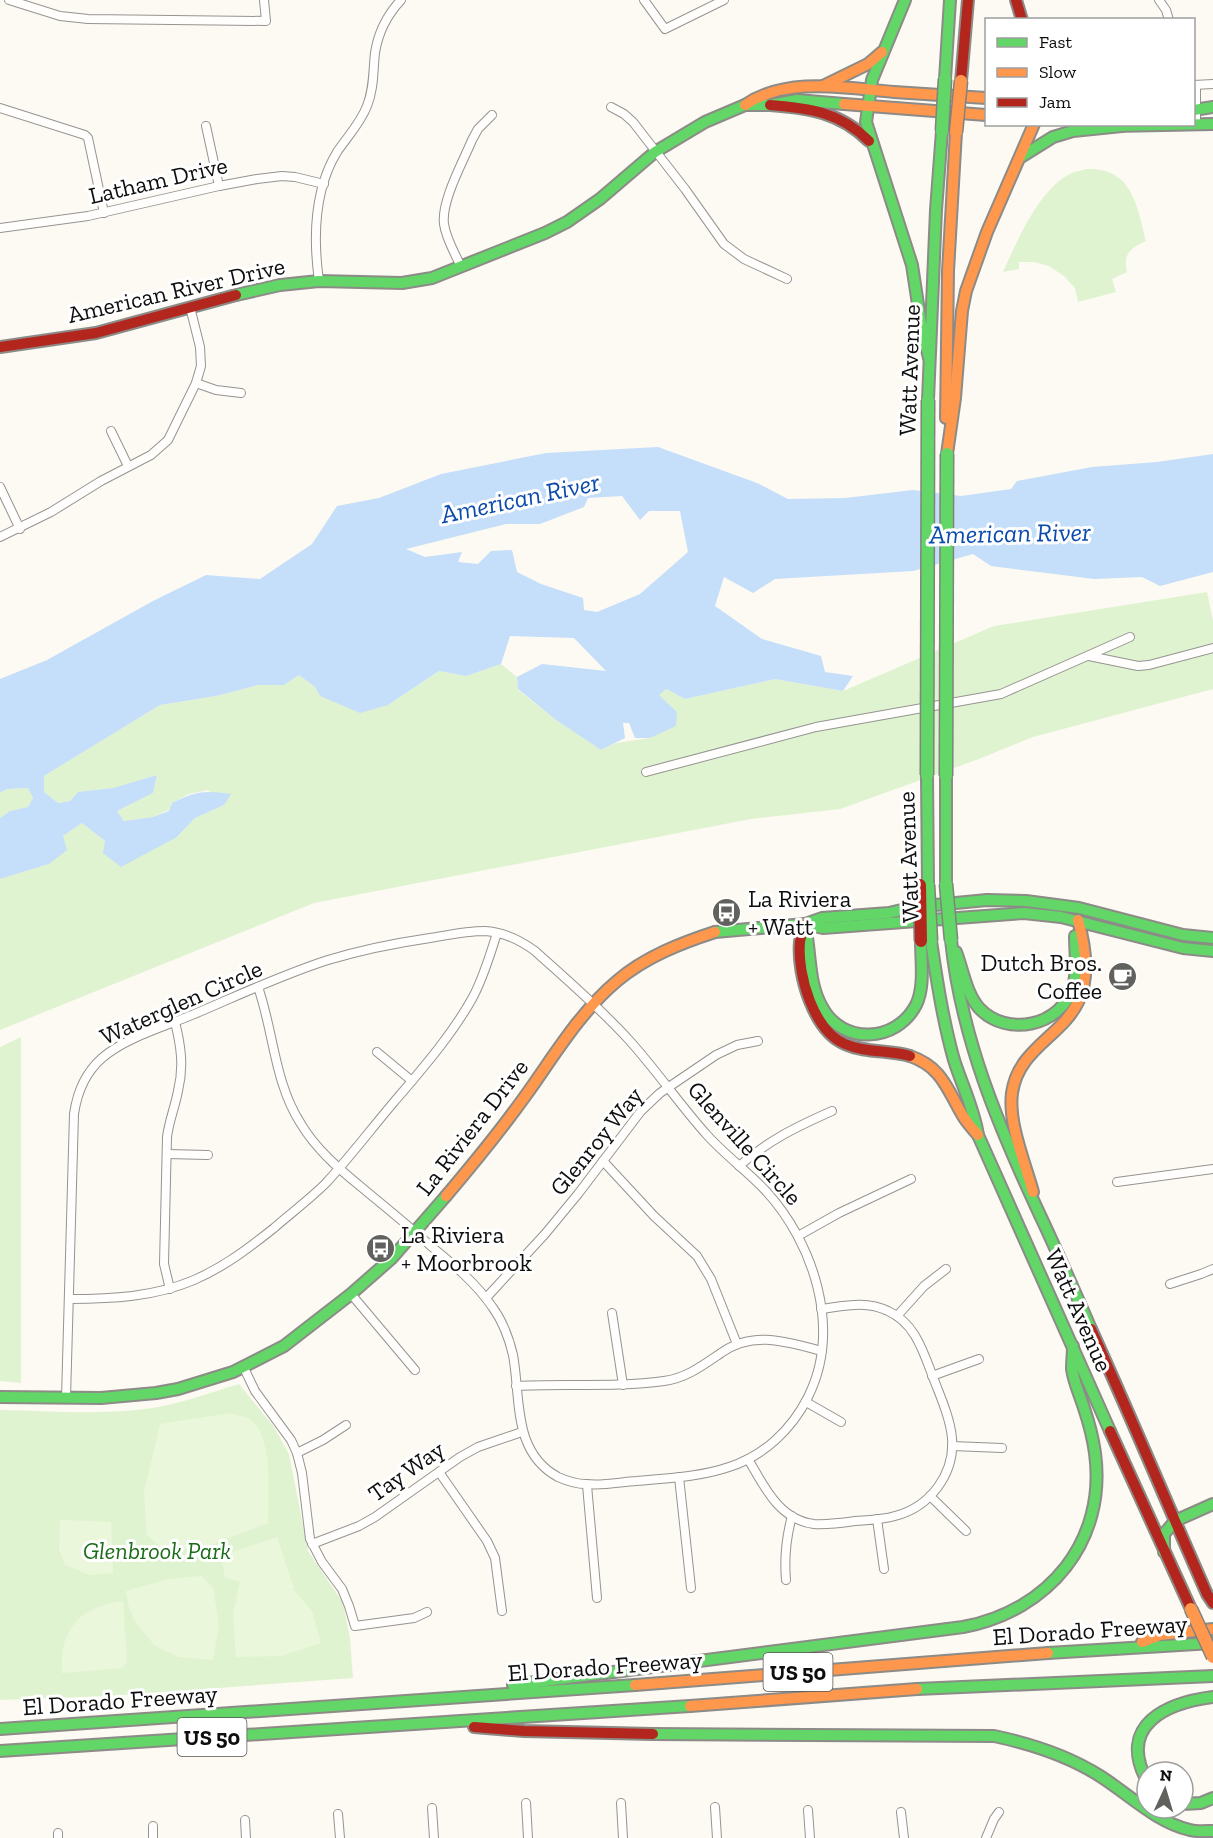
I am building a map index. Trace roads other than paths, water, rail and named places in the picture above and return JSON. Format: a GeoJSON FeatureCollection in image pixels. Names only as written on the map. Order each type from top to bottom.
{"type":"FeatureCollection","features":[{"type":"Feature","properties":{"kind":"main road"},"geometry":{"type":"LineString","coordinates":[[905,0],[872,80],[866,122],[912,265],[929,358]]}},
{"type":"Feature","properties":{"kind":"main road","name":"Watt Avenue"},"geometry":{"type":"LineString","coordinates":[[950,0],[929,358],[927,817],[924,885],[926,941],[948,1038],[958,1073],[975,1116],[978,1135],[1213,1657]]}},
{"type":"Feature","properties":{"kind":"main road","name":"Watt Avenue"},"geometry":{"type":"LineString","coordinates":[[968,0],[956,132],[948,270],[950,399],[947,454],[946,884],[953,967],[971,1040],[994,1114],[1022,1181],[1038,1211],[1145,1449],[1207,1594],[1213,1603]]}},
{"type":"Feature","properties":{"kind":"main road"},"geometry":{"type":"LineString","coordinates":[[1016,0],[1021,18]]}},
{"type":"Feature","properties":{"kind":"main road"},"geometry":{"type":"LineString","coordinates":[[822,86],[868,64],[885,49]]}},
{"type":"Feature","properties":{"kind":"main road","name":"American River Drive"},"geometry":{"type":"LineString","coordinates":[[0,347],[96,333],[262,289],[319,281],[402,283],[432,278],[567,222],[600,199],[655,152],[705,122],[766,94],[794,88],[822,86],[985,98]]}},
{"type":"Feature","properties":{"kind":"main road","name":"American River Drive"},"geometry":{"type":"LineString","coordinates":[[745,105],[770,105],[797,100],[985,115]]}},
{"type":"Feature","properties":{"kind":"main road"},"geometry":{"type":"LineString","coordinates":[[770,105],[797,106],[833,115],[849,123],[872,144]]}},
{"type":"Feature","properties":{"kind":"main road"},"geometry":{"type":"LineString","coordinates":[[1195,110],[1213,107]]}},
{"type":"Feature","properties":{"kind":"main road"},"geometry":{"type":"LineString","coordinates":[[1196,125],[1213,124]]}},
{"type":"Feature","properties":{"kind":"main road"},"geometry":{"type":"LineString","coordinates":[[950,399],[966,291],[987,232],[1034,126]]}},
{"type":"Feature","properties":{"kind":"main road"},"geometry":{"type":"LineString","coordinates":[[1020,158],[1053,136],[1073,131],[1122,126]]}},
{"type":"Feature","properties":{"kind":"main road","name":"La Riviera Drive"},"geometry":{"type":"LineString","coordinates":[[0,1397],[107,1398],[156,1393],[212,1379],[244,1368],[284,1346],[351,1294],[392,1258],[496,1137],[593,1004],[630,971],[684,942],[720,932],[805,924],[822,918],[889,913],[914,907],[987,900],[1026,901],[1079,908],[1151,927],[1213,939]]}},
{"type":"Feature","properties":{"kind":"main road","name":"La Riviera Drive"},"geometry":{"type":"LineString","coordinates":[[805,924],[823,928],[1024,913],[1078,920],[1142,939],[1183,948],[1211,950]]}},
{"type":"Feature","properties":{"kind":"main road"},"geometry":{"type":"LineString","coordinates":[[951,940],[976,1005],[983,1012],[997,1021],[1018,1026],[1035,1024],[1059,1011],[1073,986],[1075,933],[1078,920]]}},
{"type":"Feature","properties":{"kind":"main road"},"geometry":{"type":"LineString","coordinates":[[1038,1211],[1017,1130],[1012,1093],[1017,1074],[1028,1055],[1068,1016],[1083,990],[1082,934],[1078,920]]}},
{"type":"Feature","properties":{"kind":"main road"},"geometry":{"type":"LineString","coordinates":[[805,924],[810,942],[813,984],[824,1013],[848,1031],[867,1036],[890,1031],[903,1024],[911,1014],[918,1002],[926,941]]}},
{"type":"Feature","properties":{"kind":"main road"},"geometry":{"type":"LineString","coordinates":[[805,924],[800,942],[801,964],[813,1011],[830,1036],[847,1044],[910,1055],[929,1065],[944,1080],[964,1119],[978,1135]]}},
{"type":"Feature","properties":{"kind":"main road"},"geometry":{"type":"LineString","coordinates":[[383,1703],[711,1658],[951,1629],[997,1619],[1020,1608],[1048,1587],[1073,1557],[1086,1532],[1096,1497],[1098,1476],[1095,1454],[1090,1427],[1072,1372],[1073,1346]]}},
{"type":"Feature","properties":{"kind":"main road"},"geometry":{"type":"LineString","coordinates":[[1164,1552],[1164,1534],[1175,1521],[1211,1505]]}},
{"type":"Feature","properties":{"kind":"main road"},"geometry":{"type":"LineString","coordinates":[[1129,1647],[1160,1635],[1213,1629]]}},
{"type":"Feature","properties":{"kind":"main road","name":"El Dorado Freeway"},"geometry":{"type":"LineString","coordinates":[[0,1729],[383,1703],[1129,1647],[1213,1643]]}},
{"type":"Feature","properties":{"kind":"main road","name":"El Dorado Freeway"},"geometry":{"type":"LineString","coordinates":[[0,1751],[678,1707],[899,1690],[1213,1676]]}},
{"type":"Feature","properties":{"kind":"main road"},"geometry":{"type":"LineString","coordinates":[[1140,1760],[1137,1747],[1141,1732],[1150,1721],[1163,1710],[1195,1699],[1213,1697]]}},
{"type":"Feature","properties":{"kind":"main road"},"geometry":{"type":"LineString","coordinates":[[424,1724],[524,1731],[661,1734],[994,1736],[1039,1747],[1073,1761],[1100,1776],[1166,1822],[1192,1831],[1213,1831]]}},
{"type":"Feature","properties":{"kind":"main road"},"geometry":{"type":"LineString","coordinates":[[1195,1803],[1213,1798]]}},
{"type":"Feature","properties":{"kind":"street"},"geometry":{"type":"LineString","coordinates":[[9,0],[60,16],[88,19],[266,21],[264,0]]}},
{"type":"Feature","properties":{"kind":"street"},"geometry":{"type":"LineString","coordinates":[[319,281],[315,238],[324,184],[336,154],[360,120],[367,105],[373,83],[377,41],[384,23],[400,0]]}},
{"type":"Feature","properties":{"kind":"street"},"geometry":{"type":"LineString","coordinates":[[644,0],[665,29],[724,0]]}},
{"type":"Feature","properties":{"kind":"street"},"geometry":{"type":"LineString","coordinates":[[1159,0],[1168,18]]}},
{"type":"Feature","properties":{"kind":"street"},"geometry":{"type":"LineString","coordinates":[[1196,125],[1195,85],[1213,84]]}},
{"type":"Feature","properties":{"kind":"street"},"geometry":{"type":"LineString","coordinates":[[611,107],[629,118],[685,189],[724,244],[744,259],[787,279]]}},
{"type":"Feature","properties":{"kind":"street"},"geometry":{"type":"LineString","coordinates":[[0,108],[85,135],[88,138],[104,213]]}},
{"type":"Feature","properties":{"kind":"street"},"geometry":{"type":"LineString","coordinates":[[461,267],[446,232],[443,220],[444,208],[472,140],[478,129],[492,115]]}},
{"type":"Feature","properties":{"kind":"street"},"geometry":{"type":"LineString","coordinates":[[206,126],[219,186]]}},
{"type":"Feature","properties":{"kind":"street","name":"Latham Drive"},"geometry":{"type":"LineString","coordinates":[[0,228],[104,213],[219,186],[282,176],[308,179],[324,184]]}},
{"type":"Feature","properties":{"kind":"street"},"geometry":{"type":"LineString","coordinates":[[0,537],[51,512],[156,452],[168,440],[196,383],[201,366],[200,347],[190,307]]}},
{"type":"Feature","properties":{"kind":"street"},"geometry":{"type":"LineString","coordinates":[[196,383],[216,390],[241,393]]}},
{"type":"Feature","properties":{"kind":"street"},"geometry":{"type":"LineString","coordinates":[[111,431],[128,466]]}},
{"type":"Feature","properties":{"kind":"street"},"geometry":{"type":"LineString","coordinates":[[0,487],[20,528]]}},
{"type":"Feature","properties":{"kind":"street"},"geometry":{"type":"LineString","coordinates":[[646,772],[816,727],[1001,694],[1130,637]]}},
{"type":"Feature","properties":{"kind":"street"},"geometry":{"type":"LineString","coordinates":[[1087,655],[1138,666],[1213,648]]}},
{"type":"Feature","properties":{"kind":"street","name":"Waterglen Circle"},"geometry":{"type":"LineString","coordinates":[[66,1398],[74,1114],[79,1091],[91,1070],[108,1053],[123,1044],[327,960],[380,947],[474,932],[497,933],[530,947],[593,1004]]}},
{"type":"Feature","properties":{"kind":"street"},"geometry":{"type":"LineString","coordinates":[[69,1299],[122,1298],[170,1288],[194,1280],[233,1260],[254,1245],[312,1195],[338,1168],[437,1051],[472,999],[486,971],[497,933]]}},
{"type":"Feature","properties":{"kind":"street","name":"Glenville Circle"},"geometry":{"type":"LineString","coordinates":[[258,987],[268,1019],[279,1075],[289,1103],[305,1132],[338,1168],[456,1267],[486,1298],[500,1319],[513,1356],[522,1432],[532,1454],[545,1468],[567,1480],[587,1485],[718,1471],[748,1459],[773,1443],[793,1422],[806,1402],[817,1376],[823,1338],[821,1309],[810,1266],[798,1236],[773,1200],[709,1138],[626,1036],[593,1004]]}},
{"type":"Feature","properties":{"kind":"street"},"geometry":{"type":"LineString","coordinates":[[170,1288],[164,1264],[168,1125],[182,1074],[181,1045],[175,1022]]}},
{"type":"Feature","properties":{"kind":"street","name":"Glenroy Way"},"geometry":{"type":"LineString","coordinates":[[486,1298],[545,1234],[640,1111],[668,1087],[726,1049],[758,1041]]}},
{"type":"Feature","properties":{"kind":"street"},"geometry":{"type":"LineString","coordinates":[[377,1052],[412,1081]]}},
{"type":"Feature","properties":{"kind":"street"},"geometry":{"type":"LineString","coordinates":[[739,1166],[778,1136],[832,1111]]}},
{"type":"Feature","properties":{"kind":"street"},"geometry":{"type":"LineString","coordinates":[[167,1154],[208,1155]]}},
{"type":"Feature","properties":{"kind":"street"},"geometry":{"type":"LineString","coordinates":[[603,1161],[654,1216],[697,1256],[711,1279],[737,1344]]}},
{"type":"Feature","properties":{"kind":"street"},"geometry":{"type":"LineString","coordinates":[[1117,1182],[1212,1172]]}},
{"type":"Feature","properties":{"kind":"street"},"geometry":{"type":"LineString","coordinates":[[798,1236],[839,1213],[911,1179]]}},
{"type":"Feature","properties":{"kind":"street"},"geometry":{"type":"LineString","coordinates":[[897,1316],[924,1286],[946,1269]]}},
{"type":"Feature","properties":{"kind":"street"},"geometry":{"type":"LineString","coordinates":[[1170,1284],[1213,1269]]}},
{"type":"Feature","properties":{"kind":"street"},"geometry":{"type":"LineString","coordinates":[[351,1294],[415,1370]]}},
{"type":"Feature","properties":{"kind":"street"},"geometry":{"type":"LineString","coordinates":[[748,1459],[773,1500],[792,1516],[815,1524],[877,1519],[910,1511],[930,1496],[947,1470],[952,1446],[950,1424],[914,1333],[897,1316],[879,1307],[856,1304],[821,1309]]}},
{"type":"Feature","properties":{"kind":"street"},"geometry":{"type":"LineString","coordinates":[[612,1313],[623,1385]]}},
{"type":"Feature","properties":{"kind":"street"},"geometry":{"type":"LineString","coordinates":[[516,1386],[623,1385],[663,1382],[697,1370],[720,1353],[737,1344],[755,1339],[775,1339],[822,1351]]}},
{"type":"Feature","properties":{"kind":"street"},"geometry":{"type":"LineString","coordinates":[[932,1376],[979,1359]]}},
{"type":"Feature","properties":{"kind":"street"},"geometry":{"type":"LineString","coordinates":[[244,1368],[255,1391],[291,1440],[297,1453],[301,1465],[312,1545],[342,1589],[355,1626],[414,1618],[427,1612]]}},
{"type":"Feature","properties":{"kind":"street"},"geometry":{"type":"LineString","coordinates":[[806,1402],[842,1422]]}},
{"type":"Feature","properties":{"kind":"street"},"geometry":{"type":"LineString","coordinates":[[297,1453],[346,1425]]}},
{"type":"Feature","properties":{"kind":"street","name":"Tay Way"},"geometry":{"type":"LineString","coordinates":[[312,1545],[375,1517],[478,1447],[522,1432]]}},
{"type":"Feature","properties":{"kind":"street"},"geometry":{"type":"LineString","coordinates":[[952,1446],[1002,1448]]}},
{"type":"Feature","properties":{"kind":"street"},"geometry":{"type":"LineString","coordinates":[[439,1472],[488,1541],[493,1552],[502,1611]]}},
{"type":"Feature","properties":{"kind":"street"},"geometry":{"type":"LineString","coordinates":[[678,1477],[691,1588]]}},
{"type":"Feature","properties":{"kind":"street"},"geometry":{"type":"LineString","coordinates":[[587,1485],[597,1598]]}},
{"type":"Feature","properties":{"kind":"street"},"geometry":{"type":"LineString","coordinates":[[930,1496],[966,1531]]}},
{"type":"Feature","properties":{"kind":"street"},"geometry":{"type":"LineString","coordinates":[[786,1580],[784,1553],[786,1535],[792,1516]]}},
{"type":"Feature","properties":{"kind":"street"},"geometry":{"type":"LineString","coordinates":[[877,1519],[884,1569]]}},
{"type":"Feature","properties":{"kind":"street"},"geometry":{"type":"LineString","coordinates":[[526,1803],[528,1838]]}},
{"type":"Feature","properties":{"kind":"street"},"geometry":{"type":"LineString","coordinates":[[621,1803],[623,1838]]}},
{"type":"Feature","properties":{"kind":"street"},"geometry":{"type":"LineString","coordinates":[[715,1807],[717,1838]]}},
{"type":"Feature","properties":{"kind":"street"},"geometry":{"type":"LineString","coordinates":[[432,1808],[434,1838]]}},
{"type":"Feature","properties":{"kind":"street"},"geometry":{"type":"LineString","coordinates":[[808,1810],[810,1838]]}},
{"type":"Feature","properties":{"kind":"street"},"geometry":{"type":"LineString","coordinates":[[901,1812],[904,1838]]}},
{"type":"Feature","properties":{"kind":"street"},"geometry":{"type":"LineString","coordinates":[[986,1838],[999,1812]]}},
{"type":"Feature","properties":{"kind":"street"},"geometry":{"type":"LineString","coordinates":[[338,1814],[340,1838]]}},
{"type":"Feature","properties":{"kind":"street"},"geometry":{"type":"LineString","coordinates":[[245,1820],[246,1838]]}},
{"type":"Feature","properties":{"kind":"street"},"geometry":{"type":"LineString","coordinates":[[153,1826],[153,1838]]}},
{"type":"Feature","properties":{"kind":"water","name":"American River"},"geometry":{"type":"Polygon","coordinates":[[[658,447],[757,483],[788,499],[845,498],[913,490],[961,496],[1011,489],[1017,481],[1092,467],[1157,462],[1213,454],[1213,572],[1160,586],[1142,577],[1094,579],[991,566],[973,554],[913,571],[775,579],[753,593],[724,577],[715,606],[762,639],[821,656],[825,672],[853,676],[843,691],[775,679],[685,699],[666,689],[659,695],[677,712],[676,726],[650,738],[635,738],[629,723],[623,723],[625,738],[601,750],[556,720],[518,689],[517,677],[542,664],[606,671],[574,638],[510,636],[501,664],[466,676],[439,671],[388,705],[360,713],[320,696],[315,687],[299,675],[284,685],[259,685],[216,696],[160,705],[44,776],[44,792],[58,803],[70,801],[78,792],[113,788],[157,775],[153,793],[117,811],[124,821],[153,817],[169,811],[172,803],[200,792],[231,794],[224,805],[195,818],[177,837],[121,867],[103,853],[105,841],[82,823],[63,836],[67,850],[49,864],[0,879],[0,818],[10,811],[28,807],[33,798],[28,788],[7,789],[0,793],[0,679],[47,660],[153,601],[206,575],[260,579],[312,544],[337,506],[379,498],[441,474],[546,453],[658,447]],[[622,496],[588,498],[584,507],[540,524],[506,524],[406,549],[425,557],[462,552],[458,562],[478,564],[491,551],[512,550],[517,572],[541,584],[583,598],[584,610],[597,612],[640,594],[688,552],[680,511],[649,511],[640,520],[622,496]]]}},
{"type":"Feature","properties":{"kind":"place","name":"La Riviera + Watt"},"geometry":{"type":"Point","coordinates":[727,912]}},
{"type":"Feature","properties":{"kind":"place","name":"Dutch Bros. Coffee"},"geometry":{"type":"Point","coordinates":[1123,976]}},
{"type":"Feature","properties":{"kind":"place","name":"La Riviera + Moorbrook"},"geometry":{"type":"Point","coordinates":[380,1248]}},
{"type":"Feature","properties":{"kind":"park label","name":"Glenbrook Park"},"geometry":{"type":"Point","coordinates":[157,1550]}}]}
